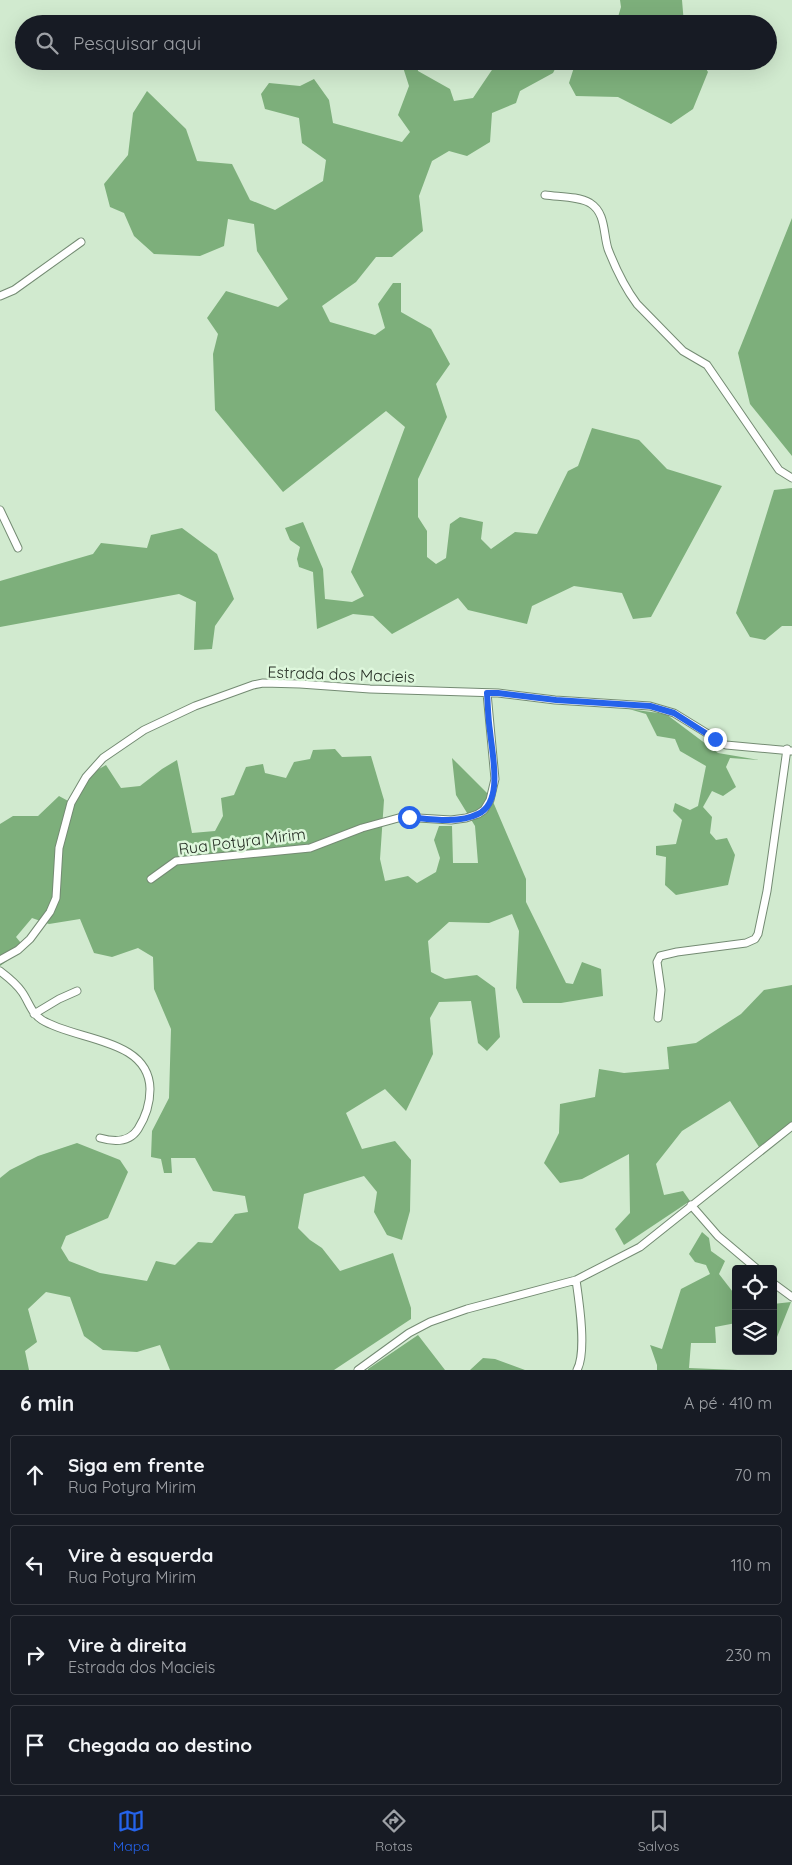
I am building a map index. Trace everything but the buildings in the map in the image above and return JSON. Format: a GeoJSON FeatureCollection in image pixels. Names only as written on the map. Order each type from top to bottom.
{"type":"FeatureCollection","features":[{"type":"Feature","properties":{"kind":"street"},"geometry":{"type":"LineString","coordinates":[[545,195],[584,200],[597,208],[602,217],[608,249],[630,295],[683,351],[707,365],[775,464],[792,478]]}},
{"type":"Feature","properties":{"kind":"street"},"geometry":{"type":"LineString","coordinates":[[0,296],[14,290],[81,242]]}},
{"type":"Feature","properties":{"kind":"street"},"geometry":{"type":"LineString","coordinates":[[0,510],[18,548]]}},
{"type":"Feature","properties":{"kind":"street","name":"Estrada dos Macieis"},"geometry":{"type":"LineString","coordinates":[[0,960],[18,950],[30,940],[50,912],[57,891],[57,861],[62,833],[71,803],[86,777],[103,758],[144,730],[195,706],[263,683],[498,693],[556,700],[650,706],[674,713],[726,745],[789,750]]}},
{"type":"Feature","properties":{"kind":"street","name":"Rua Potyra Mirim"},"geometry":{"type":"LineString","coordinates":[[151,879],[176,861],[310,848],[362,828],[402,817],[451,820],[478,814],[484,810],[490,800],[495,779],[487,693]]}},
{"type":"Feature","properties":{"kind":"street"},"geometry":{"type":"LineString","coordinates":[[658,1018],[661,990],[657,962],[660,956],[677,952],[746,944],[755,939],[758,934],[767,891],[789,750]]}},
{"type":"Feature","properties":{"kind":"street"},"geometry":{"type":"LineString","coordinates":[[0,971],[18,986],[34,1014],[53,1026],[121,1048],[131,1053],[144,1067],[149,1081],[150,1098],[140,1126],[135,1134],[124,1140],[117,1142],[100,1138]]}},
{"type":"Feature","properties":{"kind":"street"},"geometry":{"type":"LineString","coordinates":[[34,1014],[77,991]]}},
{"type":"Feature","properties":{"kind":"street"},"geometry":{"type":"LineString","coordinates":[[358,1370],[405,1336],[430,1322],[467,1309],[576,1280],[640,1247],[792,1126]]}},
{"type":"Feature","properties":{"kind":"street"},"geometry":{"type":"LineString","coordinates":[[691,1205],[718,1236],[751,1265]]}},
{"type":"Feature","properties":{"kind":"street"},"geometry":{"type":"LineString","coordinates":[[576,1280],[582,1345],[581,1360],[577,1370]]}},
{"type":"Feature","properties":{"kind":"street"},"geometry":{"type":"LineString","coordinates":[[777,1285],[792,1297]]}},
{"type":"Feature","properties":{"kind":"green space"},"geometry":{"type":"Polygon","coordinates":[[[620,0],[682,0],[683,15],[619,15],[621,7],[620,0]]]}},
{"type":"Feature","properties":{"kind":"green space"},"geometry":{"type":"Polygon","coordinates":[[[404,70],[418,70],[450,89],[454,101],[473,98],[492,70],[554,70],[553,73],[520,91],[516,103],[492,113],[490,142],[467,156],[449,151],[432,161],[419,196],[423,231],[392,257],[376,257],[356,282],[322,306],[330,322],[375,335],[385,328],[378,304],[393,283],[401,283],[401,312],[431,329],[450,364],[436,384],[447,417],[418,479],[418,517],[427,531],[427,557],[436,564],[446,558],[450,524],[460,517],[483,522],[481,539],[491,549],[515,532],[537,534],[568,471],[578,466],[592,428],[639,440],[667,469],[722,486],[651,617],[633,619],[622,593],[574,586],[532,606],[527,624],[468,610],[458,598],[392,634],[373,616],[353,614],[317,629],[313,572],[299,567],[297,559],[300,547],[290,540],[285,528],[303,522],[323,569],[325,599],[352,602],[364,596],[351,572],[405,427],[386,411],[283,492],[215,410],[213,354],[218,334],[207,318],[226,291],[278,307],[288,299],[257,251],[254,224],[228,219],[224,246],[200,256],[154,254],[134,236],[124,213],[110,207],[104,184],[128,155],[133,113],[147,91],[186,129],[197,161],[232,164],[250,200],[275,210],[323,181],[326,160],[302,143],[299,118],[265,109],[261,94],[269,83],[300,86],[314,79],[329,100],[333,123],[402,142],[410,132],[398,115],[409,86],[404,70]]]}},
{"type":"Feature","properties":{"kind":"green space"},"geometry":{"type":"Polygon","coordinates":[[[573,70],[707,70],[708,72],[693,109],[671,124],[618,97],[576,96],[569,83],[573,70]]]}},
{"type":"Feature","properties":{"kind":"green space"},"geometry":{"type":"Polygon","coordinates":[[[792,218],[792,456],[750,404],[738,353],[792,218]]]}},
{"type":"Feature","properties":{"kind":"green space"},"geometry":{"type":"Polygon","coordinates":[[[792,488],[792,626],[782,626],[765,640],[750,637],[736,613],[774,490],[792,488]]]}},
{"type":"Feature","properties":{"kind":"green space"},"geometry":{"type":"Polygon","coordinates":[[[182,528],[217,554],[234,599],[215,626],[212,649],[194,650],[196,602],[179,594],[0,627],[0,581],[93,554],[101,543],[147,548],[151,535],[182,528]]]}},
{"type":"Feature","properties":{"kind":"green space"},"geometry":{"type":"Polygon","coordinates":[[[629,709],[666,714],[718,753],[759,760],[730,758],[726,767],[736,787],[723,796],[712,791],[703,807],[712,817],[710,833],[716,840],[727,838],[735,855],[728,885],[676,895],[665,885],[666,857],[656,855],[656,846],[676,844],[682,820],[673,811],[675,803],[690,810],[698,806],[706,766],[680,751],[675,739],[657,736],[646,714],[629,709]]]}},
{"type":"Feature","properties":{"kind":"green space"},"geometry":{"type":"Polygon","coordinates":[[[335,749],[342,757],[371,756],[384,800],[380,859],[385,881],[408,876],[417,883],[436,872],[440,858],[434,840],[439,826],[452,826],[453,863],[478,863],[475,826],[456,795],[452,758],[491,797],[526,879],[526,902],[566,983],[573,984],[582,962],[601,969],[603,996],[561,1003],[523,1003],[516,988],[519,931],[512,914],[489,923],[449,922],[428,941],[431,972],[445,979],[477,975],[495,988],[500,1037],[487,1051],[478,1043],[471,1001],[439,1002],[430,1018],[433,1054],[406,1111],[385,1089],[346,1113],[362,1149],[395,1141],[411,1160],[410,1211],[402,1240],[387,1235],[374,1212],[377,1192],[364,1176],[304,1194],[298,1228],[310,1240],[322,1248],[340,1271],[393,1253],[411,1308],[411,1319],[334,1370],[170,1370],[160,1345],[137,1352],[103,1350],[84,1336],[70,1297],[46,1292],[28,1309],[37,1342],[25,1351],[29,1370],[0,1370],[0,1178],[10,1170],[38,1156],[77,1143],[120,1160],[128,1172],[108,1218],[66,1236],[61,1248],[69,1261],[100,1273],[147,1281],[156,1261],[175,1265],[198,1242],[212,1243],[235,1214],[248,1212],[245,1196],[213,1191],[195,1158],[171,1158],[172,1173],[164,1173],[161,1159],[151,1157],[152,1131],[169,1098],[171,1029],[154,989],[153,957],[138,948],[112,957],[94,953],[80,919],[49,924],[32,918],[16,937],[25,948],[0,966],[0,824],[13,816],[38,816],[59,796],[70,802],[90,774],[106,765],[121,788],[140,786],[177,760],[192,833],[215,831],[223,816],[221,798],[234,795],[246,767],[263,764],[265,773],[286,778],[294,762],[310,759],[313,750],[335,749]]]}},
{"type":"Feature","properties":{"kind":"green space"},"geometry":{"type":"Polygon","coordinates":[[[792,985],[792,1124],[759,1147],[730,1101],[682,1131],[656,1164],[664,1195],[683,1191],[690,1201],[624,1245],[615,1229],[630,1213],[629,1154],[582,1179],[560,1183],[544,1163],[559,1133],[560,1104],[595,1097],[599,1069],[624,1073],[669,1069],[667,1047],[696,1043],[741,1014],[764,990],[792,985]]]}},
{"type":"Feature","properties":{"kind":"green space"},"geometry":{"type":"Polygon","coordinates":[[[702,1232],[709,1238],[711,1251],[725,1261],[719,1274],[732,1291],[732,1324],[715,1327],[716,1343],[691,1343],[689,1368],[738,1370],[657,1370],[650,1345],[662,1349],[681,1289],[710,1274],[706,1265],[695,1262],[689,1254],[702,1232]]]}},
{"type":"Feature","properties":{"kind":"green space"},"geometry":{"type":"Polygon","coordinates":[[[791,1302],[777,1337],[777,1310],[777,1304],[791,1302]]]}},
{"type":"Feature","properties":{"kind":"green space"},"geometry":{"type":"Polygon","coordinates":[[[418,1335],[445,1370],[368,1370],[368,1369],[418,1335]]]}},
{"type":"Feature","properties":{"kind":"green space"},"geometry":{"type":"Polygon","coordinates":[[[483,1358],[495,1359],[525,1370],[470,1370],[483,1358]]]}},
{"type":"Feature","properties":{"kind":"route"},"geometry":{"type":"LineString","coordinates":[[409,817],[451,820],[466,818],[484,810],[490,800],[495,779],[487,693],[540,699],[650,706],[664,709],[684,718],[715,739]]}}]}
